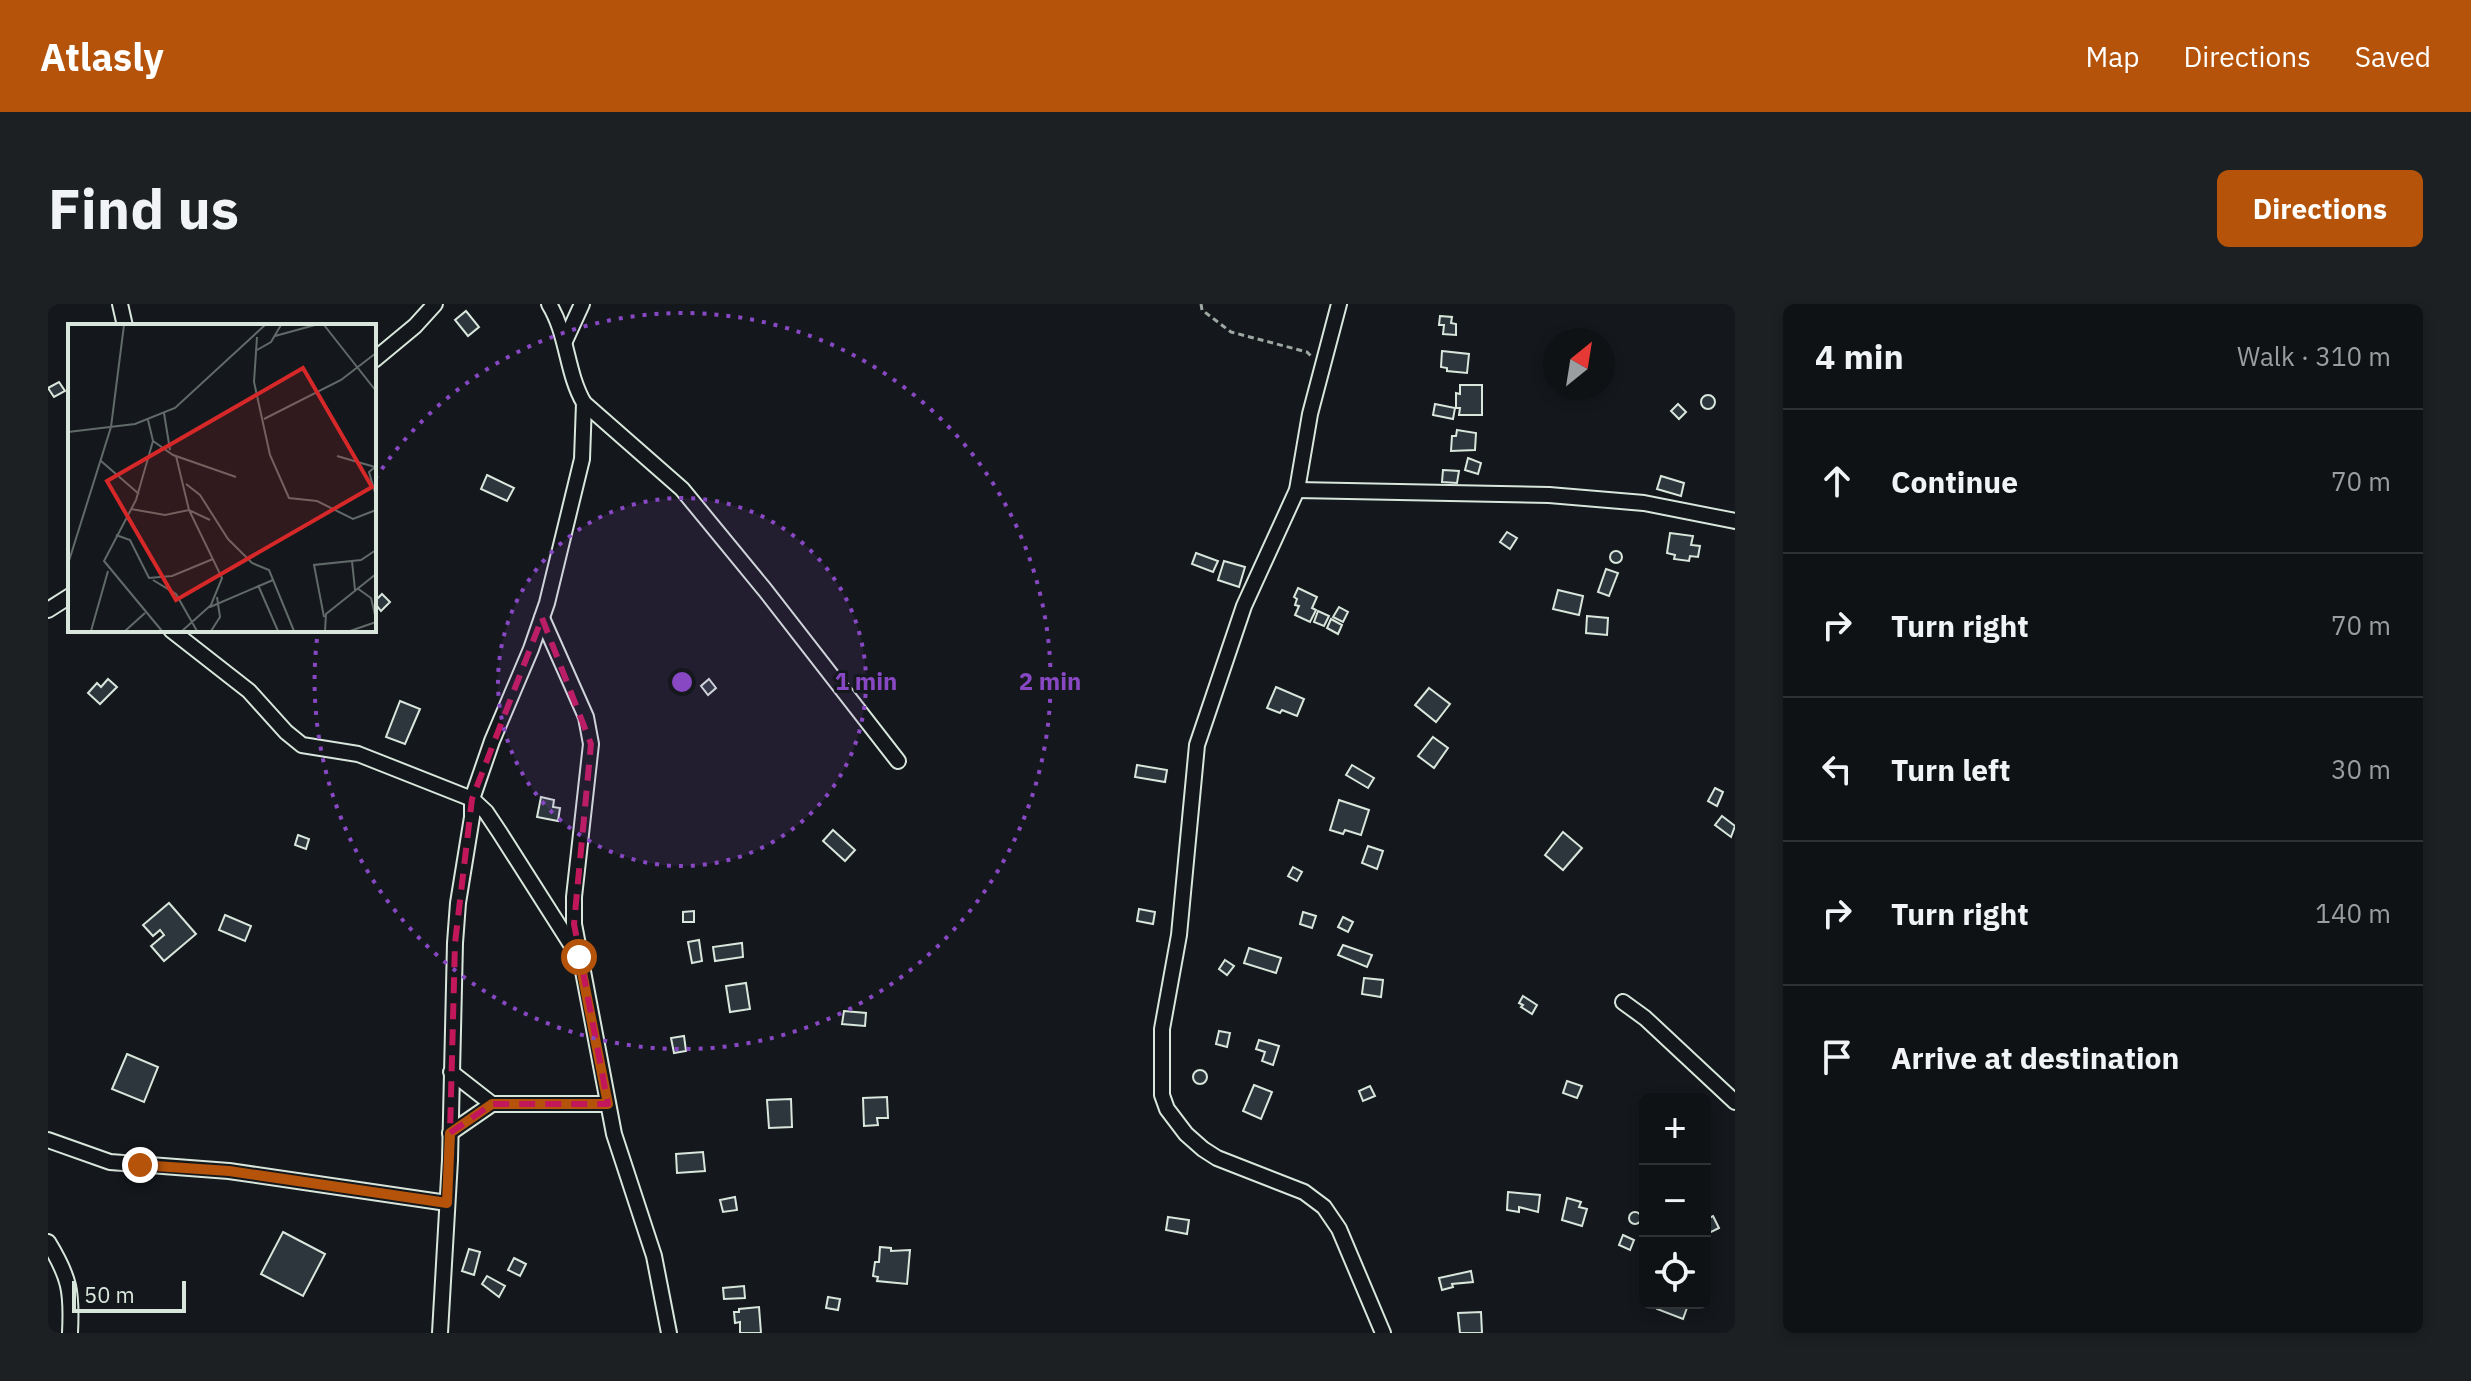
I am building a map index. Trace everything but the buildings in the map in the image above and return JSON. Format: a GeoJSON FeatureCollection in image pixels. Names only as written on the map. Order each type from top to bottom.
{"type":"FeatureCollection","features":[{"type":"Feature","properties":{"kind":"street"},"geometry":{"type":"LineString","coordinates":[[120,304],[125,324]]}},
{"type":"Feature","properties":{"kind":"street"},"geometry":{"type":"LineString","coordinates":[[376,358],[415,326],[435,304]]}},
{"type":"Feature","properties":{"kind":"street"},"geometry":{"type":"LineString","coordinates":[[549,304],[565,341],[574,385],[584,403],[682,489],[898,761]]}},
{"type":"Feature","properties":{"kind":"street"},"geometry":{"type":"LineString","coordinates":[[565,341],[582,304]]}},
{"type":"Feature","properties":{"kind":"street"},"geometry":{"type":"LineString","coordinates":[[1339,304],[1310,414],[1297,490],[1244,606],[1197,745],[1179,935],[1162,1029],[1162,1095],[1167,1109],[1186,1134],[1203,1149],[1217,1158],[1304,1192],[1324,1207],[1339,1229],[1383,1333]]}},
{"type":"Feature","properties":{"kind":"street"},"geometry":{"type":"LineString","coordinates":[[440,1333],[458,903],[472,817],[472,799],[542,618],[582,459],[584,403]]}},
{"type":"Feature","properties":{"kind":"street"},"geometry":{"type":"LineString","coordinates":[[1297,490],[1549,495],[1644,503],[1735,521]]}},
{"type":"Feature","properties":{"kind":"street"},"geometry":{"type":"LineString","coordinates":[[48,610],[68,597]]}},
{"type":"Feature","properties":{"kind":"street"},"geometry":{"type":"LineString","coordinates":[[542,618],[586,717],[591,744],[574,897],[574,924],[614,1134],[654,1256],[669,1333]]}},
{"type":"Feature","properties":{"kind":"street"},"geometry":{"type":"LineString","coordinates":[[174,632],[249,691],[302,745],[358,754],[472,799],[493,822],[579,957]]}},
{"type":"Feature","properties":{"kind":"street"},"geometry":{"type":"LineString","coordinates":[[1623,1002],[1645,1018],[1735,1102]]}},
{"type":"Feature","properties":{"kind":"street"},"geometry":{"type":"LineString","coordinates":[[451,1072],[492,1104]]}},
{"type":"Feature","properties":{"kind":"street"},"geometry":{"type":"LineString","coordinates":[[450,1133],[492,1104],[608,1104]]}},
{"type":"Feature","properties":{"kind":"street"},"geometry":{"type":"LineString","coordinates":[[48,1140],[110,1162],[229,1171],[447,1203]]}},
{"type":"Feature","properties":{"kind":"street"},"geometry":{"type":"LineString","coordinates":[[48,1242],[63,1267],[72,1296],[70,1333]]}},
{"type":"Feature","properties":{"kind":"path"},"geometry":{"type":"LineString","coordinates":[[1201,304],[1202,310],[1231,332],[1307,352],[1324,365]]}},
{"type":"Feature","properties":{"kind":"highlighted area"},"geometry":{"type":"Polygon","coordinates":[[[542,618],[591,744],[574,924],[608,1104],[492,1104],[450,1133],[455,943],[472,799],[542,618]]]}},
{"type":"Feature","properties":{"kind":"route"},"geometry":{"type":"LineString","coordinates":[[140,1165],[229,1171],[447,1203],[450,1133],[492,1104],[608,1104],[579,957]]}}]}
